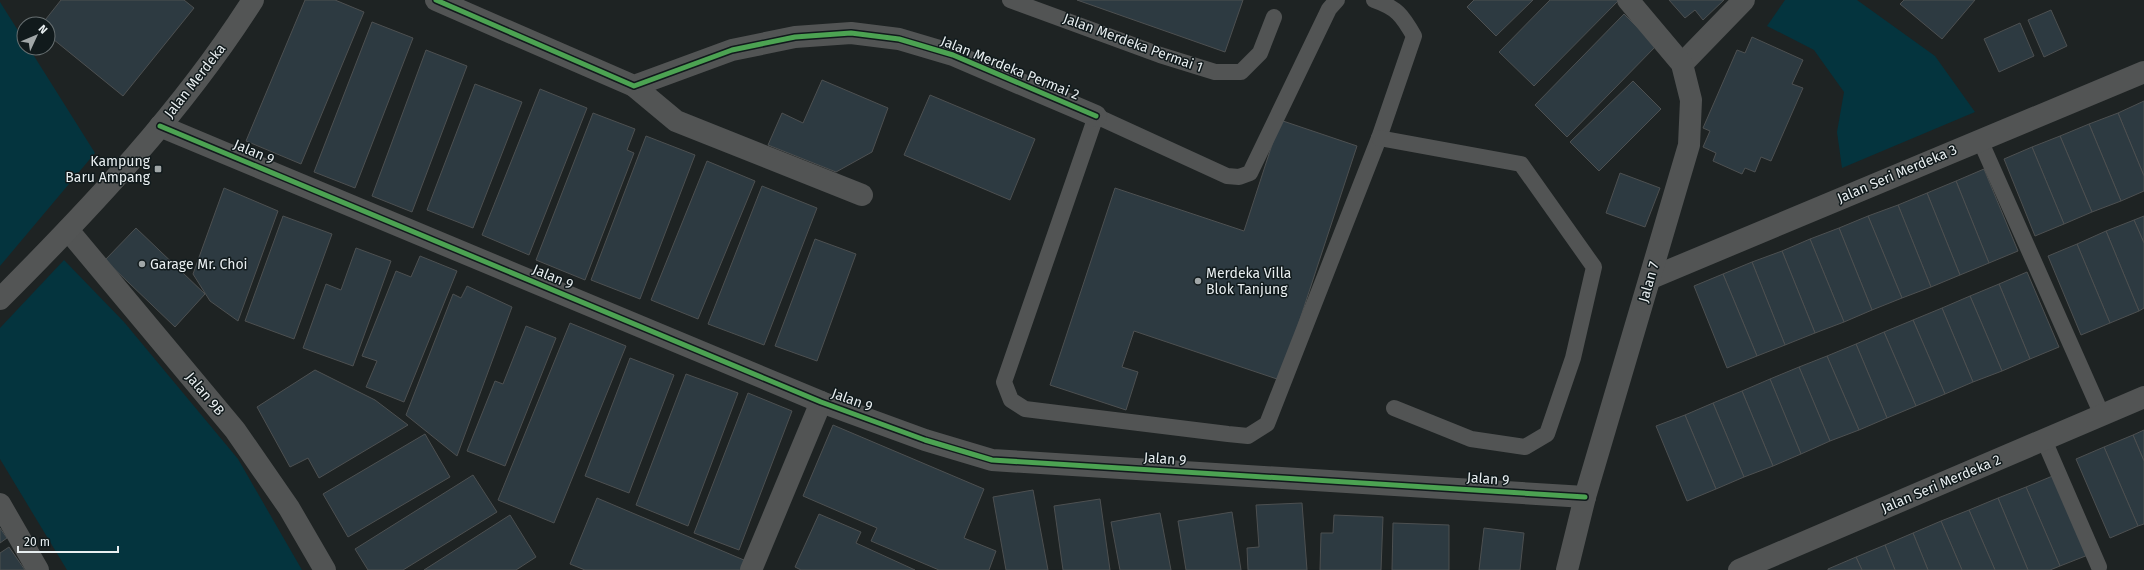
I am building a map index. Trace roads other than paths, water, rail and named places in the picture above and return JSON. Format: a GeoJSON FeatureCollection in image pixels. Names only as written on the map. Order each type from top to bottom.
{"type":"FeatureCollection","features":[{"type":"Feature","properties":{"kind":"street","name":"Jalan Merdeka"},"geometry":{"type":"LineString","coordinates":[[0,299],[68,230],[160,126],[227,40],[254,0]]}},
{"type":"Feature","properties":{"kind":"street"},"geometry":{"type":"LineString","coordinates":[[436,0],[634,86],[676,121],[862,195]]}},
{"type":"Feature","properties":{"kind":"street","name":"Jalan 7"},"geometry":{"type":"LineString","coordinates":[[1567,570],[1585,497],[1651,278],[1689,145],[1691,100],[1682,64],[1628,0]]}},
{"type":"Feature","properties":{"kind":"street"},"geometry":{"type":"LineString","coordinates":[[1682,64],[1744,0]]}},
{"type":"Feature","properties":{"kind":"street","name":"Jalan Merdeka Permai 2"},"geometry":{"type":"LineString","coordinates":[[634,86],[732,50],[795,37],[851,33],[899,39],[953,55],[1096,116]]}},
{"type":"Feature","properties":{"kind":"street","name":"Jalan Seri Merdeka 3"},"geometry":{"type":"LineString","coordinates":[[1651,278],[2144,72]]}},
{"type":"Feature","properties":{"kind":"street","name":"Jalan 9"},"geometry":{"type":"LineString","coordinates":[[160,126],[821,402],[925,440],[992,460],[1585,497]]}},
{"type":"Feature","properties":{"kind":"street","name":"Jalan 9B"},"geometry":{"type":"LineString","coordinates":[[68,230],[235,430],[289,508],[325,570]]}},
{"type":"Feature","properties":{"kind":"street","name":"Jalan Seri Merdeka 2"},"geometry":{"type":"LineString","coordinates":[[1739,570],[2144,397]]}},
{"type":"Feature","properties":{"kind":"street"},"geometry":{"type":"LineString","coordinates":[[751,570],[821,402]]}},
{"type":"Feature","properties":{"kind":"street"},"geometry":{"type":"LineString","coordinates":[[0,504],[38,570]]}},
{"type":"Feature","properties":{"kind":"lane","name":"Jalan Merdeka Permai 1"},"geometry":{"type":"LineString","coordinates":[[1010,0],[1160,55],[1215,72],[1241,72],[1260,53],[1274,17]]}},
{"type":"Feature","properties":{"kind":"lane"},"geometry":{"type":"LineString","coordinates":[[1337,0],[1329,9],[1250,173],[1239,177],[1227,176],[1096,116],[1004,382],[1011,400],[1025,409],[1235,435],[1248,436],[1267,424],[1379,138],[1414,36],[1402,16],[1386,4],[1374,0]]}},
{"type":"Feature","properties":{"kind":"lane"},"geometry":{"type":"LineString","coordinates":[[1379,138],[1521,164],[1594,267],[1573,358],[1547,434],[1525,447],[1471,439],[1394,408]]}},
{"type":"Feature","properties":{"kind":"lane"},"geometry":{"type":"LineString","coordinates":[[1980,140],[2102,415]]}},
{"type":"Feature","properties":{"kind":"lane"},"geometry":{"type":"LineString","coordinates":[[2044,440],[2099,567]]}},
{"type":"Feature","properties":{"kind":"place","name":"Kampung Baru Ampang"},"geometry":{"type":"Point","coordinates":[158,169]}},
{"type":"Feature","properties":{"kind":"place","name":"Garage Mr. Choi"},"geometry":{"type":"Point","coordinates":[142,264]}},
{"type":"Feature","properties":{"kind":"place","name":"Merdeka Villa Blok Tanjung"},"geometry":{"type":"Point","coordinates":[1198,281]}}]}
